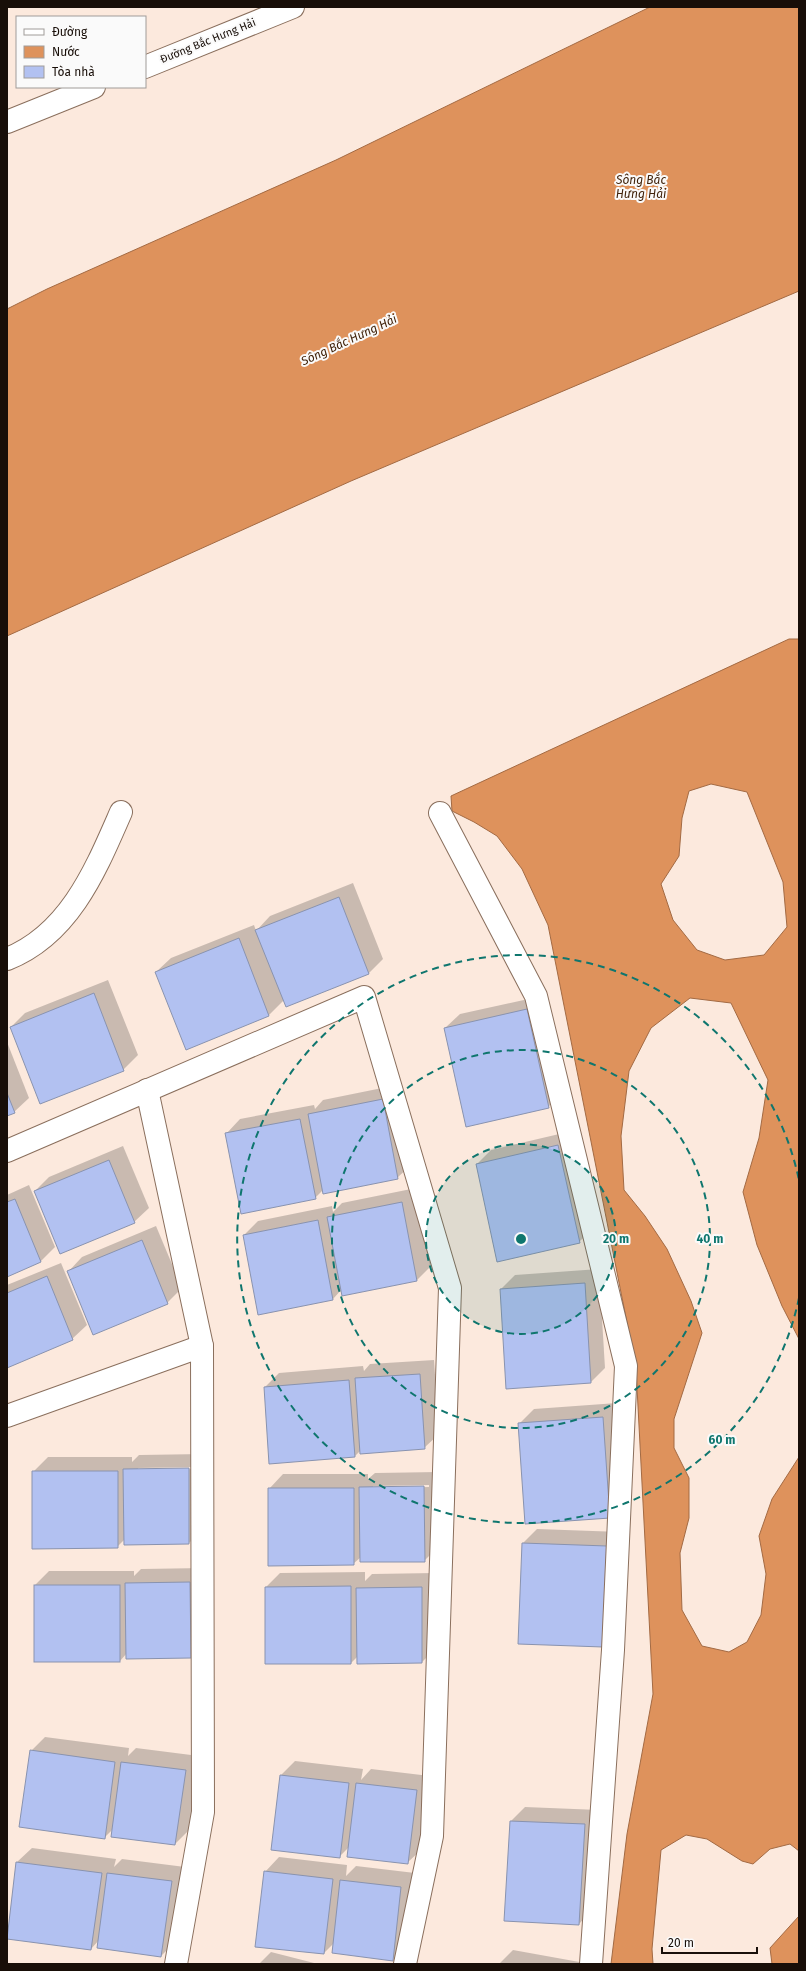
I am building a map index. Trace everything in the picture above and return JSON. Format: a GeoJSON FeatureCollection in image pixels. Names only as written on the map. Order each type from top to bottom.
{"type":"FeatureCollection","features":[{"type":"Feature","properties":{"kind":"street","name":"Đường Bắc Hưng Hải"},"geometry":{"type":"LineString","coordinates":[[146,67],[294,7]]}},
{"type":"Feature","properties":{"kind":"street"},"geometry":{"type":"LineString","coordinates":[[7,122],[92,88]]}},
{"type":"Feature","properties":{"kind":"street"},"geometry":{"type":"LineString","coordinates":[[7,959],[17,955],[49,934],[74,907],[92,875],[121,812]]}},
{"type":"Feature","properties":{"kind":"street"},"geometry":{"type":"LineString","coordinates":[[440,814],[536,996],[626,1366],[613,1650],[591,1964]]}},
{"type":"Feature","properties":{"kind":"street"},"geometry":{"type":"LineString","coordinates":[[7,1151],[364,996],[450,1288],[432,1836],[405,1964]]}},
{"type":"Feature","properties":{"kind":"street"},"geometry":{"type":"LineString","coordinates":[[147,1090],[202,1346],[203,1812],[176,1964]]}},
{"type":"Feature","properties":{"kind":"street"},"geometry":{"type":"LineString","coordinates":[[7,1416],[202,1346]]}},
{"type":"Feature","properties":{"kind":"water","name":"Sông Bắc Hưng Hải"},"geometry":{"type":"Polygon","coordinates":[[[650,7],[799,7],[799,291],[351,481],[7,636],[7,309],[47,289],[336,160],[650,7]]]}},
{"type":"Feature","properties":{"kind":"water"},"geometry":{"type":"Polygon","coordinates":[[[789,639],[799,639],[799,1339],[782,1306],[757,1245],[743,1192],[759,1138],[768,1080],[731,1003],[690,998],[651,1028],[629,1071],[621,1136],[624,1190],[645,1216],[667,1249],[691,1301],[702,1333],[674,1419],[674,1448],[689,1478],[689,1518],[680,1553],[682,1610],[702,1646],[729,1652],[747,1642],[761,1615],[766,1574],[759,1536],[772,1499],[799,1457],[799,1851],[790,1844],[770,1849],[753,1864],[742,1861],[707,1839],[686,1835],[661,1850],[652,1949],[653,1964],[611,1964],[627,1834],[653,1694],[636,1368],[548,925],[522,869],[497,836],[452,811],[451,796],[789,639]],[[711,784],[689,791],[682,818],[679,856],[661,884],[673,920],[697,950],[725,960],[764,955],[787,927],[783,882],[747,792],[711,784]]]}},
{"type":"Feature","properties":{"kind":"water"},"geometry":{"type":"Polygon","coordinates":[[[799,1916],[799,1964],[772,1964],[770,1948],[799,1916]]]}},
{"type":"Feature","properties":{"kind":"building"},"geometry":{"type":"Polygon","coordinates":[[[339,897],[369,974],[286,1007],[255,930],[339,897]]]}},
{"type":"Feature","properties":{"kind":"building"},"geometry":{"type":"Polygon","coordinates":[[[239,938],[269,1016],[186,1050],[155,972],[239,938]]]}},
{"type":"Feature","properties":{"kind":"building"},"geometry":{"type":"Polygon","coordinates":[[[94,993],[124,1071],[40,1104],[10,1027],[94,993]]]}},
{"type":"Feature","properties":{"kind":"building"},"geometry":{"type":"Polygon","coordinates":[[[527,1009],[549,1108],[466,1127],[444,1028],[527,1009]]]}},
{"type":"Feature","properties":{"kind":"building"},"geometry":{"type":"Polygon","coordinates":[[[7,1093],[15,1113],[7,1116],[7,1093]]]}},
{"type":"Feature","properties":{"kind":"building"},"geometry":{"type":"Polygon","coordinates":[[[383,1099],[398,1179],[323,1194],[308,1114],[383,1099]]]}},
{"type":"Feature","properties":{"kind":"building"},"geometry":{"type":"Polygon","coordinates":[[[300,1119],[316,1199],[241,1214],[225,1133],[300,1119]]]}},
{"type":"Feature","properties":{"kind":"building"},"geometry":{"type":"Polygon","coordinates":[[[558,1145],[580,1243],[497,1262],[476,1164],[558,1145]]]}},
{"type":"Feature","properties":{"kind":"building"},"geometry":{"type":"Polygon","coordinates":[[[109,1160],[135,1223],[60,1254],[34,1191],[109,1160]]]}},
{"type":"Feature","properties":{"kind":"building"},"geometry":{"type":"Polygon","coordinates":[[[15,1199],[41,1262],[7,1277],[7,1202],[15,1199]]]}},
{"type":"Feature","properties":{"kind":"building"},"geometry":{"type":"Polygon","coordinates":[[[402,1202],[417,1281],[342,1296],[327,1217],[402,1202]]]}},
{"type":"Feature","properties":{"kind":"building"},"geometry":{"type":"Polygon","coordinates":[[[318,1220],[333,1300],[258,1315],[243,1235],[318,1220]]]}},
{"type":"Feature","properties":{"kind":"building"},"geometry":{"type":"Polygon","coordinates":[[[142,1240],[168,1304],[93,1335],[67,1271],[142,1240]]]}},
{"type":"Feature","properties":{"kind":"building"},"geometry":{"type":"Polygon","coordinates":[[[47,1276],[73,1340],[7,1368],[7,1293],[47,1276]]]}},
{"type":"Feature","properties":{"kind":"building"},"geometry":{"type":"Polygon","coordinates":[[[585,1283],[591,1383],[506,1389],[500,1289],[585,1283]]]}},
{"type":"Feature","properties":{"kind":"building"},"geometry":{"type":"Polygon","coordinates":[[[420,1374],[425,1449],[360,1454],[355,1378],[420,1374]]]}},
{"type":"Feature","properties":{"kind":"building"},"geometry":{"type":"Polygon","coordinates":[[[349,1380],[355,1457],[269,1464],[264,1387],[349,1380]]]}},
{"type":"Feature","properties":{"kind":"building"},"geometry":{"type":"Polygon","coordinates":[[[603,1417],[610,1518],[525,1524],[518,1423],[603,1417]]]}},
{"type":"Feature","properties":{"kind":"building"},"geometry":{"type":"Polygon","coordinates":[[[189,1468],[189,1544],[124,1545],[123,1469],[189,1468]]]}},
{"type":"Feature","properties":{"kind":"building"},"geometry":{"type":"Polygon","coordinates":[[[32,1471],[118,1471],[118,1548],[32,1549],[32,1471]]]}},
{"type":"Feature","properties":{"kind":"building"},"geometry":{"type":"Polygon","coordinates":[[[424,1486],[425,1562],[360,1562],[359,1487],[424,1486]]]}},
{"type":"Feature","properties":{"kind":"building"},"geometry":{"type":"Polygon","coordinates":[[[268,1488],[354,1488],[354,1565],[268,1566],[268,1488]]]}},
{"type":"Feature","properties":{"kind":"building"},"geometry":{"type":"Polygon","coordinates":[[[522,1543],[607,1546],[603,1647],[518,1644],[522,1543]]]}},
{"type":"Feature","properties":{"kind":"building"},"geometry":{"type":"Polygon","coordinates":[[[190,1582],[191,1658],[126,1659],[125,1583],[190,1582]]]}},
{"type":"Feature","properties":{"kind":"building"},"geometry":{"type":"Polygon","coordinates":[[[34,1585],[120,1585],[120,1662],[34,1662],[34,1585]]]}},
{"type":"Feature","properties":{"kind":"building"},"geometry":{"type":"Polygon","coordinates":[[[351,1586],[351,1664],[265,1664],[265,1587],[351,1586]]]}},
{"type":"Feature","properties":{"kind":"building"},"geometry":{"type":"Polygon","coordinates":[[[422,1587],[422,1663],[357,1664],[356,1588],[422,1587]]]}},
{"type":"Feature","properties":{"kind":"building"},"geometry":{"type":"Polygon","coordinates":[[[30,1750],[115,1762],[105,1839],[19,1827],[30,1750]]]}},
{"type":"Feature","properties":{"kind":"building"},"geometry":{"type":"Polygon","coordinates":[[[121,1762],[186,1770],[175,1845],[111,1837],[121,1762]]]}},
{"type":"Feature","properties":{"kind":"building"},"geometry":{"type":"Polygon","coordinates":[[[280,1775],[349,1783],[340,1858],[271,1850],[280,1775]]]}},
{"type":"Feature","properties":{"kind":"building"},"geometry":{"type":"Polygon","coordinates":[[[356,1783],[417,1790],[408,1864],[347,1857],[356,1783]]]}},
{"type":"Feature","properties":{"kind":"building"},"geometry":{"type":"Polygon","coordinates":[[[510,1821],[585,1824],[579,1925],[504,1921],[510,1821]]]}},
{"type":"Feature","properties":{"kind":"building"},"geometry":{"type":"Polygon","coordinates":[[[16,1862],[102,1873],[91,1950],[7,1939],[16,1862]]]}},
{"type":"Feature","properties":{"kind":"building"},"geometry":{"type":"Polygon","coordinates":[[[264,1871],[333,1879],[324,1954],[255,1947],[264,1871]]]}},
{"type":"Feature","properties":{"kind":"building"},"geometry":{"type":"Polygon","coordinates":[[[107,1873],[172,1881],[161,1957],[97,1948],[107,1873]]]}},
{"type":"Feature","properties":{"kind":"building"},"geometry":{"type":"Polygon","coordinates":[[[340,1880],[401,1887],[393,1961],[332,1953],[340,1880]]]}}]}
